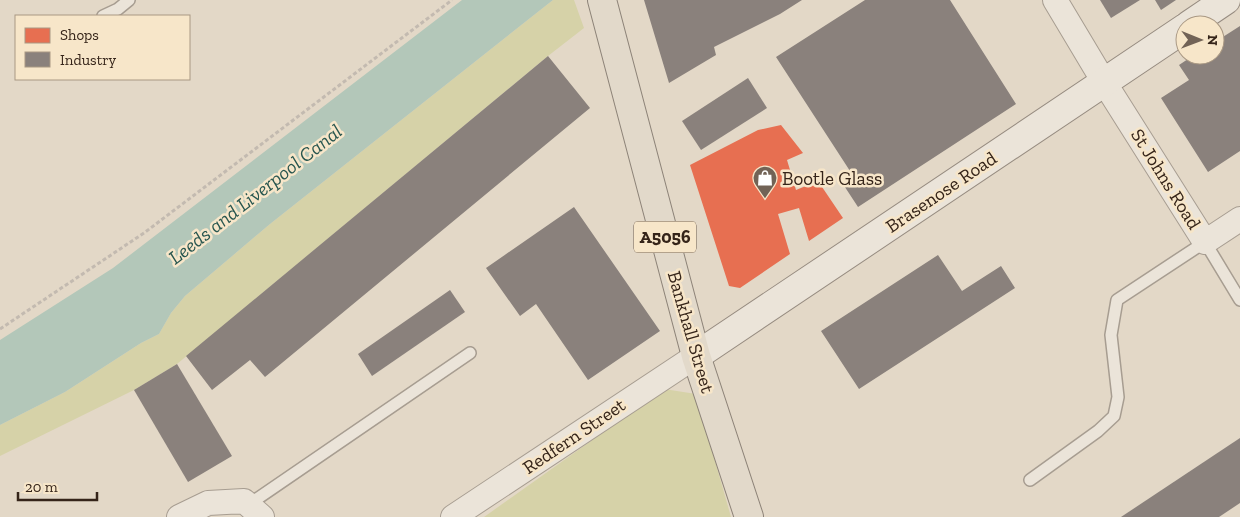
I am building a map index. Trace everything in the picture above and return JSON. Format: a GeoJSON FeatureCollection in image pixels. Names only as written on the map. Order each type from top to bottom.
{"type":"FeatureCollection","features":[{"type":"Feature","properties":{"kind":"main road","name":"Bankhall Street"},"geometry":{"type":"LineString","coordinates":[[602,0],[696,356],[749,517]]}},
{"type":"Feature","properties":{"kind":"main road"},"geometry":{"type":"LineString","coordinates":[[1204,15],[1226,0]]}},
{"type":"Feature","properties":{"kind":"main road","name":"Brasenose Road"},"geometry":{"type":"LineString","coordinates":[[696,356],[1175,35]]}},
{"type":"Feature","properties":{"kind":"street","name":"St Johns Road"},"geometry":{"type":"LineString","coordinates":[[1055,0],[1104,82],[1205,242],[1240,219]]}},
{"type":"Feature","properties":{"kind":"street","name":"Redfern Street"},"geometry":{"type":"LineString","coordinates":[[453,517],[696,356]]}},
{"type":"Feature","properties":{"kind":"street"},"geometry":{"type":"LineString","coordinates":[[179,517],[208,503],[244,501],[255,511]]}},
{"type":"Feature","properties":{"kind":"lane"},"geometry":{"type":"LineString","coordinates":[[105,15],[118,9],[128,0]]}},
{"type":"Feature","properties":{"kind":"lane"},"geometry":{"type":"LineString","coordinates":[[1030,480],[1098,431],[1114,416],[1118,397],[1111,335],[1117,300],[1205,242],[1240,300]]}},
{"type":"Feature","properties":{"kind":"lane"},"geometry":{"type":"LineString","coordinates":[[255,511],[470,353]]}},
{"type":"Feature","properties":{"kind":"path"},"geometry":{"type":"LineString","coordinates":[[0,329],[144,233],[452,0]]}},
{"type":"Feature","properties":{"kind":"shaded area"},"geometry":{"type":"Polygon","coordinates":[[[553,0],[574,0],[584,28],[177,364],[134,390],[0,456],[0,425],[65,392],[141,343],[159,334],[171,313],[185,296],[270,224],[553,0]]]}},
{"type":"Feature","properties":{"kind":"shaded area"},"geometry":{"type":"Polygon","coordinates":[[[664,389],[696,394],[731,517],[484,517],[664,389]]]}},
{"type":"Feature","properties":{"kind":"water","name":"Leeds and Liverpool Canal"},"geometry":{"type":"Polygon","coordinates":[[[462,0],[553,0],[270,224],[185,296],[171,313],[159,334],[141,343],[65,392],[0,425],[0,340],[113,268],[462,0]]]}},
{"type":"Feature","properties":{"kind":"building: Shops","name":"Bootle Glass"},"geometry":{"type":"Polygon","coordinates":[[[781,125],[803,153],[787,160],[796,190],[818,181],[843,218],[809,241],[799,208],[778,214],[790,254],[740,288],[729,286],[690,165],[758,130],[781,125]]]}},
{"type":"Feature","properties":{"kind":"building: Industry"},"geometry":{"type":"Polygon","coordinates":[[[644,0],[802,0],[780,14],[714,47],[716,55],[669,83],[644,0]]]}},
{"type":"Feature","properties":{"kind":"building: Industry"},"geometry":{"type":"Polygon","coordinates":[[[865,0],[950,0],[1016,104],[858,207],[839,178],[850,171],[776,57],[865,0]]]}},
{"type":"Feature","properties":{"kind":"building: Industry"},"geometry":{"type":"Polygon","coordinates":[[[1100,0],[1140,0],[1111,18],[1100,0]]]}},
{"type":"Feature","properties":{"kind":"building: Industry"},"geometry":{"type":"Polygon","coordinates":[[[1155,0],[1176,0],[1161,10],[1155,0]]]}},
{"type":"Feature","properties":{"kind":"building: Industry"},"geometry":{"type":"Polygon","coordinates":[[[1240,26],[1240,151],[1208,172],[1161,98],[1189,80],[1179,65],[1225,65],[1225,36],[1240,26]]]}},
{"type":"Feature","properties":{"kind":"building: Industry"},"geometry":{"type":"Polygon","coordinates":[[[548,56],[590,108],[265,377],[250,360],[212,390],[186,356],[548,56]]]}},
{"type":"Feature","properties":{"kind":"building: Industry"},"geometry":{"type":"Polygon","coordinates":[[[748,78],[767,108],[701,150],[682,121],[748,78]]]}},
{"type":"Feature","properties":{"kind":"building: Industry"},"geometry":{"type":"Polygon","coordinates":[[[574,207],[660,331],[588,380],[536,304],[520,316],[486,268],[574,207]]]}},
{"type":"Feature","properties":{"kind":"building: Industry"},"geometry":{"type":"Polygon","coordinates":[[[938,255],[962,291],[1001,266],[1015,288],[859,389],[821,331],[938,255]]]}},
{"type":"Feature","properties":{"kind":"building: Industry"},"geometry":{"type":"Polygon","coordinates":[[[450,290],[465,312],[372,376],[358,354],[450,290]]]}},
{"type":"Feature","properties":{"kind":"building: Industry"},"geometry":{"type":"Polygon","coordinates":[[[177,364],[232,456],[188,482],[134,390],[177,364]]]}},
{"type":"Feature","properties":{"kind":"building: Industry"},"geometry":{"type":"Polygon","coordinates":[[[1240,438],[1240,503],[1219,517],[1121,517],[1240,438]]]}},
{"type":"Feature","properties":{"kind":"place","name":"Bootle Glass"},"geometry":{"type":"Point","coordinates":[765,199]}}]}
